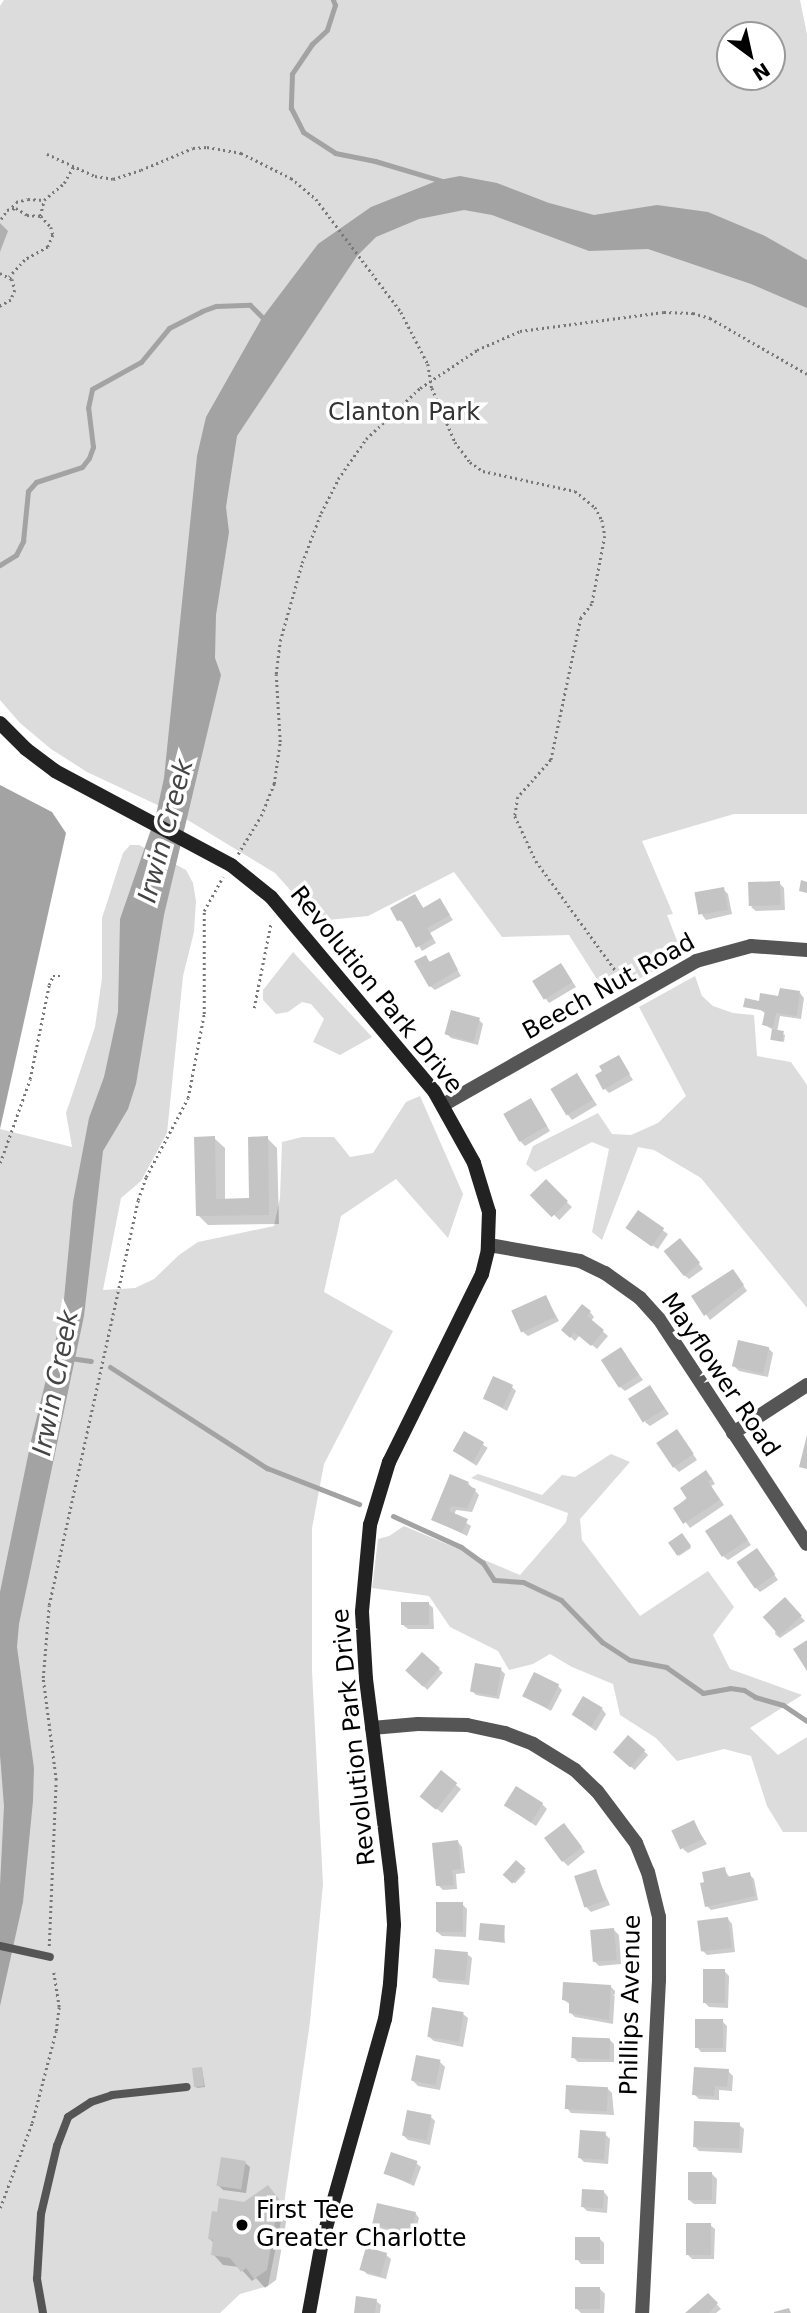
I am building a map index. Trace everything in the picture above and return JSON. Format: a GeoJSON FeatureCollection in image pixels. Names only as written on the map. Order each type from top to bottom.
{"type":"FeatureCollection","features":[{"type":"Feature","properties":{"kind":"street","name":"Revolution Park Drive"},"geometry":{"type":"LineString","coordinates":[[0,723],[26,749],[55,771],[195,844],[251,878],[271,897],[408,1058],[443,1105],[469,1153],[485,1194],[490,1224],[489,1245],[482,1274],[389,1462],[370,1525],[362,1612],[372,1728],[391,1878],[394,1925],[390,1984],[375,2059],[322,2242],[309,2313]]}},
{"type":"Feature","properties":{"kind":"street","name":"Beech Nut Road"},"geometry":{"type":"LineString","coordinates":[[443,1105],[696,961],[751,946],[807,950]]}},
{"type":"Feature","properties":{"kind":"street","name":"Mayflower Road"},"geometry":{"type":"LineString","coordinates":[[489,1245],[580,1261],[629,1288],[659,1319],[807,1544]]}},
{"type":"Feature","properties":{"kind":"street"},"geometry":{"type":"LineString","coordinates":[[733,1433],[807,1385]]}},
{"type":"Feature","properties":{"kind":"street","name":"Phillips Avenue"},"geometry":{"type":"LineString","coordinates":[[372,1728],[418,1724],[467,1725],[533,1744],[575,1770],[597,1791],[636,1843],[648,1872],[659,1917],[659,1980],[642,2313]]}},
{"type":"Feature","properties":{"kind":"lane"},"geometry":{"type":"LineString","coordinates":[[0,1946],[50,1956]]}},
{"type":"Feature","properties":{"kind":"lane"},"geometry":{"type":"LineString","coordinates":[[43,2313],[37,2279],[41,2214],[57,2146],[68,2117],[84,2105],[112,2095],[187,2087]]}},
{"type":"Feature","properties":{"kind":"path"},"geometry":{"type":"LineString","coordinates":[[47,154],[101,178],[119,178],[193,148],[225,149],[253,157],[291,178],[310,193],[328,214],[412,330],[428,364],[431,380],[455,442],[475,467],[575,491],[589,500],[602,520],[604,542],[592,604],[581,617],[551,760],[518,797],[515,816],[536,861],[628,988]]}},
{"type":"Feature","properties":{"kind":"path"},"geometry":{"type":"LineString","coordinates":[[40,216],[44,200],[64,183],[74,166]]}},
{"type":"Feature","properties":{"kind":"path"},"geometry":{"type":"LineString","coordinates":[[0,219],[20,201],[44,200]]}},
{"type":"Feature","properties":{"kind":"path"},"geometry":{"type":"LineString","coordinates":[[9,277],[51,242],[51,227],[40,216],[12,208]]}},
{"type":"Feature","properties":{"kind":"path"},"geometry":{"type":"LineString","coordinates":[[0,273],[9,277],[14,284],[14,296],[7,304],[0,306]]}},
{"type":"Feature","properties":{"kind":"path"},"geometry":{"type":"LineString","coordinates":[[237,856],[261,816],[275,777],[280,743],[277,657],[314,530],[338,479],[366,439],[431,380],[477,350],[520,331],[673,312],[710,318],[807,374]]}},
{"type":"Feature","properties":{"kind":"path"},"geometry":{"type":"LineString","coordinates":[[0,2208],[32,2123],[59,2016],[50,1956],[56,1780],[43,1678],[49,1605],[133,1219],[146,1177],[183,1110],[197,1059],[205,996],[203,922],[207,903],[225,874]]}},
{"type":"Feature","properties":{"kind":"path"},"geometry":{"type":"LineString","coordinates":[[254,1008],[271,921]]}},
{"type":"Feature","properties":{"kind":"path"},"geometry":{"type":"LineString","coordinates":[[0,1163],[30,1079],[41,1036],[49,985],[53,976],[60,976]]}},
{"type":"Feature","properties":{"kind":"green space","name":"Clanton Park"},"geometry":{"type":"Polygon","coordinates":[[[4,0],[800,0],[807,34],[807,814],[734,814],[642,841],[673,914],[667,915],[683,956],[607,995],[569,935],[502,937],[454,872],[368,916],[318,921],[275,873],[181,816],[87,772],[51,749],[20,723],[0,700],[0,6],[4,0]]]}},
{"type":"Feature","properties":{"kind":"green space"},"geometry":{"type":"Polygon","coordinates":[[[130,845],[139,845],[186,870],[193,883],[196,901],[194,932],[183,976],[167,1133],[141,1181],[121,1198],[103,1290],[135,1288],[154,1279],[179,1255],[198,1242],[274,1226],[280,1198],[282,1142],[302,1137],[334,1137],[350,1157],[373,1153],[406,1102],[420,1096],[463,1194],[448,1238],[396,1179],[341,1216],[324,1292],[393,1331],[324,1464],[312,1528],[312,1671],[323,1884],[310,2022],[283,2211],[268,2286],[240,2294],[220,2313],[0,2313],[0,1129],[72,1147],[66,1113],[95,1027],[102,978],[102,918],[123,853],[130,845]]]}},
{"type":"Feature","properties":{"kind":"green space"},"geometry":{"type":"Polygon","coordinates":[[[293,952],[372,1037],[340,1055],[313,1042],[324,1019],[311,1004],[302,1002],[288,1012],[276,1014],[263,1000],[263,990],[293,952]]]}},
{"type":"Feature","properties":{"kind":"green space"},"geometry":{"type":"Polygon","coordinates":[[[695,976],[702,996],[713,1006],[733,1013],[754,1015],[757,1056],[791,1062],[807,1085],[807,1308],[701,1178],[654,1150],[638,1147],[602,1240],[592,1232],[609,1149],[592,1142],[535,1172],[526,1164],[533,1146],[598,1113],[612,1134],[631,1135],[658,1123],[686,1096],[639,1007],[695,976]]]}},
{"type":"Feature","properties":{"kind":"green space"},"geometry":{"type":"Polygon","coordinates":[[[611,1454],[630,1462],[580,1519],[582,1540],[640,1616],[708,1571],[734,1607],[713,1635],[730,1669],[802,1695],[750,1728],[778,1755],[807,1737],[807,1832],[783,1832],[767,1806],[751,1756],[724,1749],[677,1761],[656,1738],[620,1715],[613,1684],[572,1667],[550,1654],[533,1664],[509,1670],[498,1651],[450,1627],[429,1596],[372,1588],[378,1539],[389,1536],[404,1526],[520,1575],[566,1522],[568,1513],[471,1478],[478,1474],[542,1495],[562,1475],[575,1477],[611,1454]]]}},
{"type":"Feature","properties":{"kind":"water","name":"Irwin Creek"},"geometry":{"type":"Polygon","coordinates":[[[460,176],[497,183],[549,203],[594,215],[657,205],[708,212],[765,236],[807,260],[807,308],[751,284],[648,249],[589,251],[492,215],[464,210],[419,219],[376,237],[357,256],[237,436],[226,507],[229,532],[216,615],[215,658],[221,675],[164,915],[136,1084],[128,1109],[103,1151],[84,1316],[19,1624],[17,1647],[34,1768],[33,1801],[23,1902],[0,2006],[0,1885],[4,1806],[0,1755],[0,1592],[31,1441],[63,1310],[73,1202],[89,1118],[104,1077],[118,1012],[120,919],[156,815],[164,778],[197,456],[206,417],[262,318],[318,244],[371,207],[439,180],[460,176]]]}},
{"type":"Feature","properties":{"kind":"water"},"geometry":{"type":"Polygon","coordinates":[[[0,785],[52,812],[66,833],[0,1129],[0,785]]]}},
{"type":"Feature","properties":{"kind":"building"},"geometry":{"type":"Polygon","coordinates":[[[801,880],[807,882],[807,893],[799,891],[801,880]]]}},
{"type":"Feature","properties":{"kind":"building"},"geometry":{"type":"Polygon","coordinates":[[[780,881],[781,905],[749,906],[748,882],[780,881]]]}},
{"type":"Feature","properties":{"kind":"building"},"geometry":{"type":"Polygon","coordinates":[[[724,887],[728,910],[698,915],[694,892],[724,887]]]}},
{"type":"Feature","properties":{"kind":"building"},"geometry":{"type":"Polygon","coordinates":[[[415,894],[423,908],[440,898],[450,915],[427,928],[433,938],[416,948],[401,920],[397,921],[390,908],[415,894]]]}},
{"type":"Feature","properties":{"kind":"building"},"geometry":{"type":"Polygon","coordinates":[[[449,952],[458,970],[429,987],[414,961],[426,955],[429,962],[449,952]]]}},
{"type":"Feature","properties":{"kind":"building"},"geometry":{"type":"Polygon","coordinates":[[[561,963],[573,982],[544,1000],[532,981],[561,963]]]}},
{"type":"Feature","properties":{"kind":"building"},"geometry":{"type":"Polygon","coordinates":[[[780,988],[800,991],[797,1016],[776,1013],[773,1027],[762,1025],[765,1011],[743,1007],[745,998],[759,1001],[760,993],[778,996],[780,988]]]}},
{"type":"Feature","properties":{"kind":"building"},"geometry":{"type":"Polygon","coordinates":[[[451,1010],[480,1018],[474,1042],[445,1034],[451,1010]]]}},
{"type":"Feature","properties":{"kind":"building"},"geometry":{"type":"Polygon","coordinates":[[[772,1029],[784,1031],[782,1042],[770,1040],[772,1029]]]}},
{"type":"Feature","properties":{"kind":"building"},"geometry":{"type":"Polygon","coordinates":[[[619,1055],[630,1074],[603,1090],[595,1075],[602,1071],[599,1066],[619,1055]]]}},
{"type":"Feature","properties":{"kind":"building"},"geometry":{"type":"Polygon","coordinates":[[[577,1073],[593,1100],[566,1116],[550,1089],[577,1073]]]}},
{"type":"Feature","properties":{"kind":"building"},"geometry":{"type":"Polygon","coordinates":[[[531,1098],[547,1126],[519,1142],[503,1114],[531,1098]]]}},
{"type":"Feature","properties":{"kind":"building"},"geometry":{"type":"Polygon","coordinates":[[[215,1136],[216,1199],[249,1198],[248,1137],[268,1136],[269,1215],[196,1216],[194,1137],[215,1136]]]}},
{"type":"Feature","properties":{"kind":"building"},"geometry":{"type":"Polygon","coordinates":[[[546,1179],[568,1201],[552,1217],[530,1195],[546,1179]]]}},
{"type":"Feature","properties":{"kind":"building"},"geometry":{"type":"Polygon","coordinates":[[[638,1210],[664,1228],[652,1246],[625,1228],[638,1210]]]}},
{"type":"Feature","properties":{"kind":"building"},"geometry":{"type":"Polygon","coordinates":[[[680,1238],[700,1263],[684,1276],[664,1251],[680,1238]]]}},
{"type":"Feature","properties":{"kind":"building"},"geometry":{"type":"Polygon","coordinates":[[[733,1269],[744,1285],[704,1316],[691,1296],[733,1269]]]}},
{"type":"Feature","properties":{"kind":"building"},"geometry":{"type":"Polygon","coordinates":[[[546,1295],[556,1317],[521,1332],[511,1310],[546,1295]]]}},
{"type":"Feature","properties":{"kind":"building"},"geometry":{"type":"Polygon","coordinates":[[[582,1304],[591,1311],[587,1316],[604,1330],[591,1346],[574,1332],[570,1338],[561,1330],[582,1304]]]}},
{"type":"Feature","properties":{"kind":"building"},"geometry":{"type":"Polygon","coordinates":[[[738,1340],[769,1347],[763,1374],[732,1366],[738,1340]]]}},
{"type":"Feature","properties":{"kind":"building"},"geometry":{"type":"Polygon","coordinates":[[[621,1347],[639,1375],[619,1388],[601,1360],[621,1347]]]}},
{"type":"Feature","properties":{"kind":"building"},"geometry":{"type":"Polygon","coordinates":[[[493,1376],[513,1385],[503,1408],[483,1399],[493,1376]]]}},
{"type":"Feature","properties":{"kind":"building"},"geometry":{"type":"Polygon","coordinates":[[[650,1385],[665,1409],[643,1423],[628,1399],[650,1385]]]}},
{"type":"Feature","properties":{"kind":"building"},"geometry":{"type":"Polygon","coordinates":[[[677,1429],[694,1454],[673,1468],[656,1443],[677,1429]]]}},
{"type":"Feature","properties":{"kind":"building"},"geometry":{"type":"Polygon","coordinates":[[[464,1431],[484,1442],[473,1462],[453,1451],[464,1431]]]}},
{"type":"Feature","properties":{"kind":"building"},"geometry":{"type":"Polygon","coordinates":[[[807,1435],[807,1469],[799,1467],[807,1435]]]}},
{"type":"Feature","properties":{"kind":"building"},"geometry":{"type":"Polygon","coordinates":[[[706,1470],[712,1479],[708,1481],[720,1500],[683,1524],[673,1508],[687,1499],[680,1488],[706,1470]]]}},
{"type":"Feature","properties":{"kind":"building"},"geometry":{"type":"Polygon","coordinates":[[[450,1474],[469,1482],[467,1485],[476,1489],[467,1508],[451,1506],[449,1511],[468,1519],[462,1533],[431,1520],[450,1474]]]}},
{"type":"Feature","properties":{"kind":"building"},"geometry":{"type":"Polygon","coordinates":[[[731,1514],[748,1540],[722,1557],[705,1531],[731,1514]]]}},
{"type":"Feature","properties":{"kind":"building"},"geometry":{"type":"Polygon","coordinates":[[[682,1533],[691,1546],[677,1556],[668,1543],[682,1533]]]}},
{"type":"Feature","properties":{"kind":"building"},"geometry":{"type":"Polygon","coordinates":[[[757,1548],[775,1574],[755,1589],[737,1562],[757,1548]]]}},
{"type":"Feature","properties":{"kind":"building"},"geometry":{"type":"Polygon","coordinates":[[[785,1597],[802,1616],[779,1636],[763,1617],[785,1597]]]}},
{"type":"Feature","properties":{"kind":"building"},"geometry":{"type":"Polygon","coordinates":[[[401,1602],[429,1602],[429,1625],[401,1625],[401,1602]]]}},
{"type":"Feature","properties":{"kind":"building"},"geometry":{"type":"Polygon","coordinates":[[[807,1640],[807,1671],[793,1649],[807,1640]]]}},
{"type":"Feature","properties":{"kind":"building"},"geometry":{"type":"Polygon","coordinates":[[[422,1652],[440,1668],[423,1687],[405,1671],[422,1652]]]}},
{"type":"Feature","properties":{"kind":"building"},"geometry":{"type":"Polygon","coordinates":[[[475,1663],[502,1668],[497,1696],[470,1692],[475,1663]]]}},
{"type":"Feature","properties":{"kind":"building"},"geometry":{"type":"Polygon","coordinates":[[[534,1672],[559,1684],[547,1709],[522,1696],[534,1672]]]}},
{"type":"Feature","properties":{"kind":"building"},"geometry":{"type":"Polygon","coordinates":[[[583,1696],[603,1708],[591,1727],[572,1715],[583,1696]]]}},
{"type":"Feature","properties":{"kind":"building"},"geometry":{"type":"Polygon","coordinates":[[[628,1735],[645,1750],[630,1767],[613,1752],[628,1735]]]}},
{"type":"Feature","properties":{"kind":"building"},"geometry":{"type":"Polygon","coordinates":[[[441,1770],[457,1783],[436,1810],[420,1796],[441,1770]]]}},
{"type":"Feature","properties":{"kind":"building"},"geometry":{"type":"Polygon","coordinates":[[[516,1786],[543,1803],[531,1822],[504,1806],[516,1786]]]}},
{"type":"Feature","properties":{"kind":"building"},"geometry":{"type":"Polygon","coordinates":[[[694,1820],[703,1839],[680,1850],[671,1831],[694,1820]]]}},
{"type":"Feature","properties":{"kind":"building"},"geometry":{"type":"Polygon","coordinates":[[[564,1823],[582,1847],[562,1862],[544,1838],[564,1823]]]}},
{"type":"Feature","properties":{"kind":"building"},"geometry":{"type":"Polygon","coordinates":[[[458,1840],[461,1869],[452,1870],[454,1885],[436,1886],[432,1843],[458,1840]]]}},
{"type":"Feature","properties":{"kind":"building"},"geometry":{"type":"Polygon","coordinates":[[[516,1860],[526,1869],[512,1884],[503,1875],[516,1860]]]}},
{"type":"Feature","properties":{"kind":"building"},"geometry":{"type":"Polygon","coordinates":[[[725,1867],[727,1877],[750,1872],[755,1896],[705,1907],[700,1883],[704,1882],[702,1872],[725,1867]]]}},
{"type":"Feature","properties":{"kind":"building"},"geometry":{"type":"Polygon","coordinates":[[[596,1869],[606,1900],[584,1907],[574,1876],[596,1869]]]}},
{"type":"Feature","properties":{"kind":"building"},"geometry":{"type":"Polygon","coordinates":[[[436,1902],[463,1902],[463,1932],[436,1932],[436,1902]]]}},
{"type":"Feature","properties":{"kind":"building"},"geometry":{"type":"Polygon","coordinates":[[[728,1917],[732,1948],[701,1952],[697,1921],[728,1917]]]}},
{"type":"Feature","properties":{"kind":"building"},"geometry":{"type":"Polygon","coordinates":[[[480,1923],[505,1925],[503,1942],[479,1940],[480,1923]]]}},
{"type":"Feature","properties":{"kind":"building"},"geometry":{"type":"Polygon","coordinates":[[[614,1928],[617,1960],[593,1962],[590,1930],[614,1928]]]}},
{"type":"Feature","properties":{"kind":"building"},"geometry":{"type":"Polygon","coordinates":[[[435,1949],[468,1952],[465,1981],[432,1978],[435,1949]]]}},
{"type":"Feature","properties":{"kind":"building"},"geometry":{"type":"Polygon","coordinates":[[[703,1969],[725,1969],[725,2003],[703,2003],[703,1969]]]}},
{"type":"Feature","properties":{"kind":"building"},"geometry":{"type":"Polygon","coordinates":[[[563,1982],[611,1985],[609,2020],[569,2013],[569,2001],[562,2000],[563,1982]]]}},
{"type":"Feature","properties":{"kind":"building"},"geometry":{"type":"Polygon","coordinates":[[[432,2007],[464,2012],[459,2042],[427,2037],[432,2007]]]}},
{"type":"Feature","properties":{"kind":"building"},"geometry":{"type":"Polygon","coordinates":[[[695,2019],[723,2019],[723,2048],[695,2048],[695,2019]]]}},
{"type":"Feature","properties":{"kind":"building"},"geometry":{"type":"Polygon","coordinates":[[[572,2037],[610,2038],[609,2059],[571,2058],[572,2037]]]}},
{"type":"Feature","properties":{"kind":"building"},"geometry":{"type":"Polygon","coordinates":[[[416,2055],[441,2060],[436,2085],[411,2081],[416,2055]]]}},
{"type":"Feature","properties":{"kind":"building"},"geometry":{"type":"Polygon","coordinates":[[[202,2067],[204,2086],[194,2087],[192,2068],[202,2067]]]}},
{"type":"Feature","properties":{"kind":"building"},"geometry":{"type":"Polygon","coordinates":[[[694,2067],[729,2069],[727,2087],[715,2086],[714,2096],[692,2095],[694,2067]]]}},
{"type":"Feature","properties":{"kind":"building"},"geometry":{"type":"Polygon","coordinates":[[[566,2085],[608,2087],[607,2111],[565,2109],[566,2085]]]}},
{"type":"Feature","properties":{"kind":"building"},"geometry":{"type":"Polygon","coordinates":[[[407,2110],[432,2115],[427,2140],[402,2136],[407,2110]]]}},
{"type":"Feature","properties":{"kind":"building"},"geometry":{"type":"Polygon","coordinates":[[[694,2121],[740,2123],[739,2149],[693,2147],[694,2121]]]}},
{"type":"Feature","properties":{"kind":"building"},"geometry":{"type":"Polygon","coordinates":[[[580,2130],[606,2132],[604,2160],[578,2158],[580,2130]]]}},
{"type":"Feature","properties":{"kind":"building"},"geometry":{"type":"Polygon","coordinates":[[[391,2152],[417,2161],[410,2183],[384,2174],[391,2152]]]}},
{"type":"Feature","properties":{"kind":"building"},"geometry":{"type":"Polygon","coordinates":[[[221,2157],[246,2161],[241,2190],[216,2186],[221,2157]]]}},
{"type":"Feature","properties":{"kind":"building"},"geometry":{"type":"Polygon","coordinates":[[[688,2172],[712,2172],[712,2200],[688,2200],[688,2172]]]}},
{"type":"Feature","properties":{"kind":"building","name":"First Tee Greater Charlotte"},"geometry":{"type":"Polygon","coordinates":[[[268,2185],[279,2199],[267,2270],[254,2279],[246,2268],[241,2272],[230,2258],[211,2255],[213,2240],[208,2239],[212,2211],[217,2212],[219,2198],[244,2202],[268,2185]]]}},
{"type":"Feature","properties":{"kind":"building"},"geometry":{"type":"Polygon","coordinates":[[[582,2189],[604,2190],[603,2208],[581,2207],[582,2189]]]}},
{"type":"Feature","properties":{"kind":"building"},"geometry":{"type":"Polygon","coordinates":[[[377,2203],[416,2212],[411,2233],[372,2224],[377,2203]]]}},
{"type":"Feature","properties":{"kind":"building"},"geometry":{"type":"Polygon","coordinates":[[[686,2223],[711,2223],[711,2255],[686,2255],[686,2223]]]}},
{"type":"Feature","properties":{"kind":"building"},"geometry":{"type":"Polygon","coordinates":[[[575,2237],[600,2237],[600,2260],[575,2260],[575,2237]]]}},
{"type":"Feature","properties":{"kind":"building"},"geometry":{"type":"Polygon","coordinates":[[[366,2247],[387,2253],[381,2276],[359,2270],[366,2247]]]}},
{"type":"Feature","properties":{"kind":"building"},"geometry":{"type":"Polygon","coordinates":[[[575,2287],[600,2287],[600,2309],[575,2309],[575,2287]]]}},
{"type":"Feature","properties":{"kind":"building"},"geometry":{"type":"Polygon","coordinates":[[[708,2293],[718,2303],[709,2313],[685,2313],[708,2293]]]}},
{"type":"Feature","properties":{"kind":"building"},"geometry":{"type":"Polygon","coordinates":[[[356,2296],[377,2299],[375,2313],[354,2313],[356,2296]]]}},
{"type":"Feature","properties":{"kind":"building"},"geometry":{"type":"Polygon","coordinates":[[[789,2308],[791,2313],[774,2313],[774,2312],[789,2308]]]}},
{"type":"Feature","properties":{"kind":"waterway"},"geometry":{"type":"LineString","coordinates":[[333,0],[335,5],[327,30],[312,44],[292,74],[291,108],[303,132],[335,153],[375,161],[445,182]]}},
{"type":"Feature","properties":{"kind":"waterway"},"geometry":{"type":"LineString","coordinates":[[0,565],[16,555],[23,541],[28,491],[36,482],[82,467],[89,458],[93,447],[88,408],[92,389],[141,362],[169,328],[202,311],[216,306],[250,305],[266,321]]}},
{"type":"Feature","properties":{"kind":"waterway","name":"Irwin Creek"},"geometry":{"type":"LineString","coordinates":[[70,1358],[91,1361]]}},
{"type":"Feature","properties":{"kind":"waterway"},"geometry":{"type":"LineString","coordinates":[[110,1367],[267,1468],[359,1504]]}},
{"type":"Feature","properties":{"kind":"waterway"},"geometry":{"type":"LineString","coordinates":[[393,1516],[461,1547],[483,1563],[494,1580],[523,1582],[561,1600],[602,1642],[630,1660],[666,1667],[703,1693],[730,1688],[744,1690],[755,1697],[783,1705],[807,1721]]}},
{"type":"Feature","properties":{"kind":"place","name":"First Tee Greater Charlotte"},"geometry":{"type":"Point","coordinates":[242,2225]}}]}
